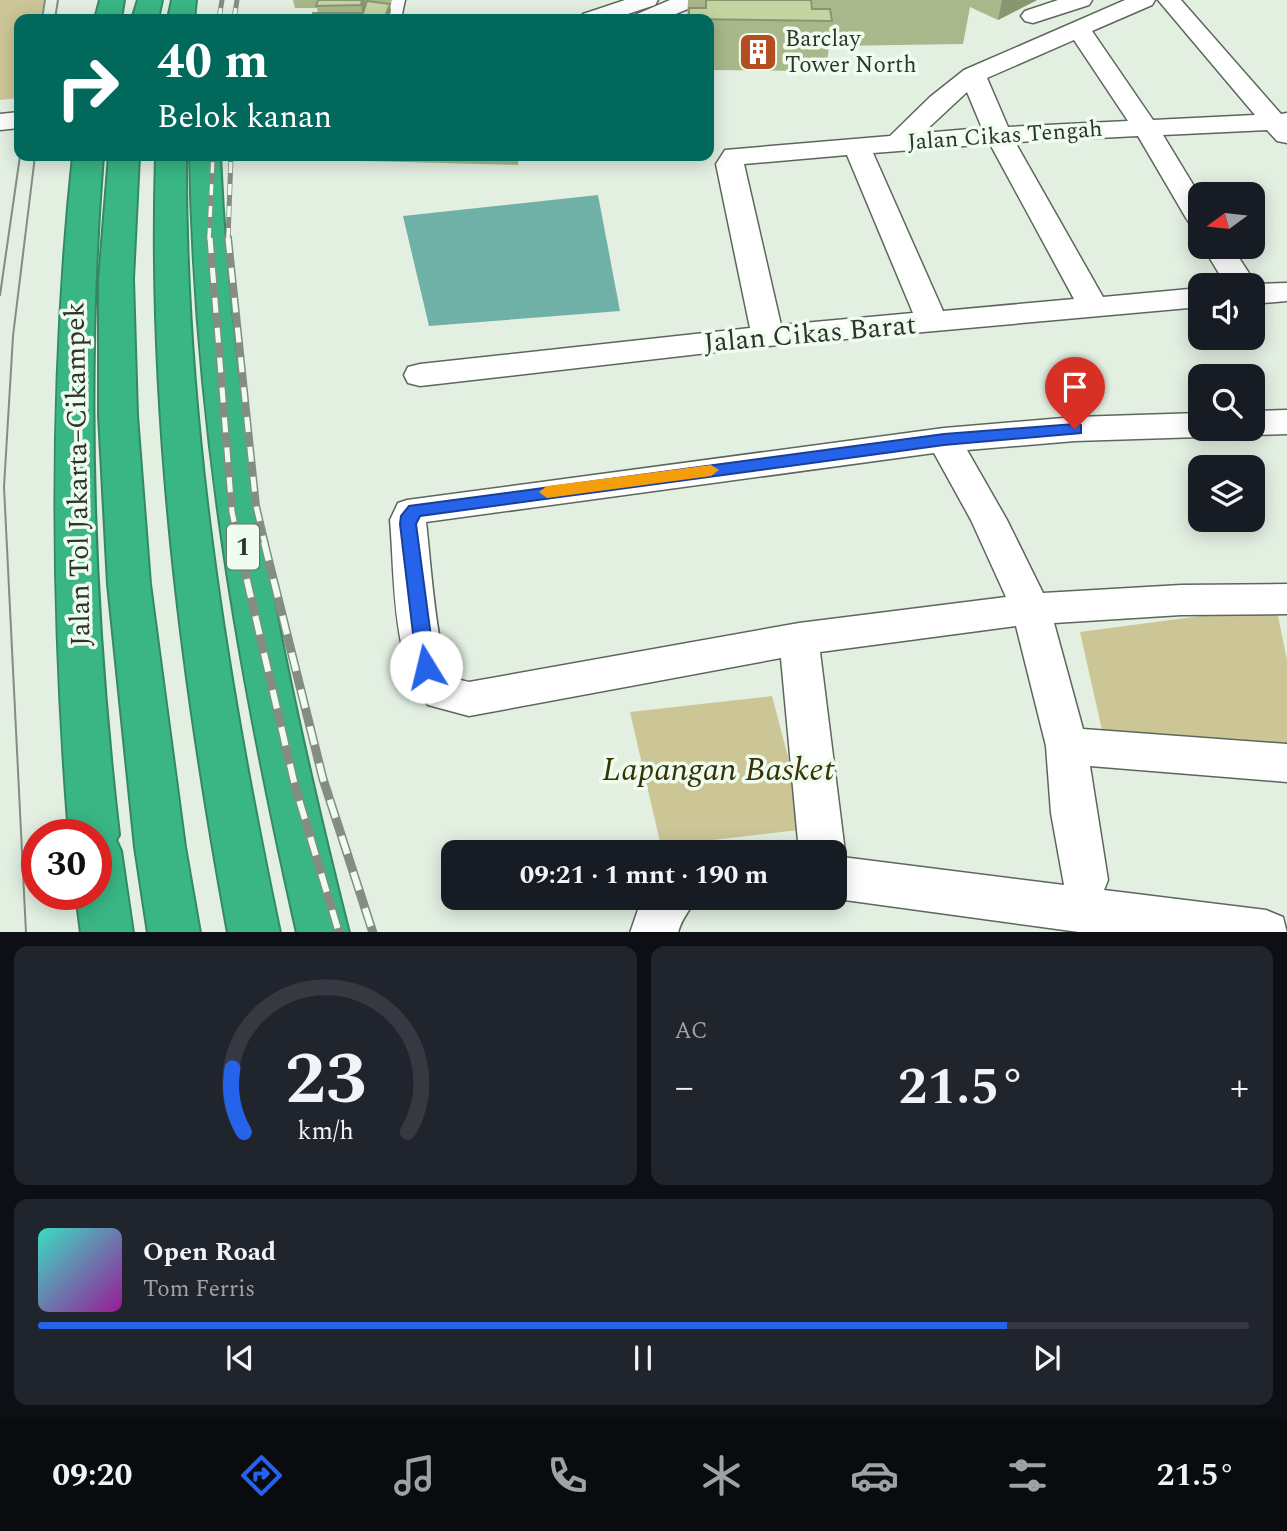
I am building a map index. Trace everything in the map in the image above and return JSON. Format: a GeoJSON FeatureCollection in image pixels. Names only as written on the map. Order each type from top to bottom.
{"type":"FeatureCollection","features":[{"type":"Feature","properties":{"kind":"highway","name":"Jalan Tol Jakarta–Cikampek"},"geometry":{"type":"LineString","coordinates":[[87,161],[77,260],[71,394],[73,539],[93,819]]}},
{"type":"Feature","properties":{"kind":"highway"},"geometry":{"type":"LineString","coordinates":[[124,161],[116,279],[118,430],[129,584],[160,847],[174,932]]}},
{"type":"Feature","properties":{"kind":"highway","name":"1"},"geometry":{"type":"LineString","coordinates":[[171,161],[170,293],[186,503],[211,691],[254,932]]}},
{"type":"Feature","properties":{"kind":"highway","name":"1"},"geometry":{"type":"LineString","coordinates":[[205,161],[206,226],[215,346],[237,513],[275,729],[323,932]]}},
{"type":"Feature","properties":{"kind":"highway"},"geometry":{"type":"LineString","coordinates":[[104,910],[107,932]]}},
{"type":"Feature","properties":{"kind":"street"},"geometry":{"type":"LineString","coordinates":[[606,14],[647,0]]}},
{"type":"Feature","properties":{"kind":"street"},"geometry":{"type":"LineString","coordinates":[[657,14],[689,0]]}},
{"type":"Feature","properties":{"kind":"street"},"geometry":{"type":"LineString","coordinates":[[1033,16],[1082,0]]}},
{"type":"Feature","properties":{"kind":"street"},"geometry":{"type":"LineString","coordinates":[[898,143],[939,102],[972,75],[1144,0]]}},
{"type":"Feature","properties":{"kind":"street"},"geometry":{"type":"LineString","coordinates":[[1169,0],[1283,126]]}},
{"type":"Feature","properties":{"kind":"street"},"geometry":{"type":"LineString","coordinates":[[1077,27],[1146,128],[1188,198]]}},
{"type":"Feature","properties":{"kind":"street"},"geometry":{"type":"LineString","coordinates":[[972,75],[998,135],[1094,308]]}},
{"type":"Feature","properties":{"kind":"street","name":"Jalan Cikas Tengah"},"geometry":{"type":"LineString","coordinates":[[768,336],[730,159],[740,155],[998,135],[1146,128],[1283,126]]}},
{"type":"Feature","properties":{"kind":"street"},"geometry":{"type":"LineString","coordinates":[[857,146],[932,322]]}},
{"type":"Feature","properties":{"kind":"street"},"geometry":{"type":"LineString","coordinates":[[1265,293],[1287,292]]}},
{"type":"Feature","properties":{"kind":"street","name":"Jalan Cikas Barat"},"geometry":{"type":"LineString","coordinates":[[420,375],[768,336],[1188,299]]}},
{"type":"Feature","properties":{"kind":"street"},"geometry":{"type":"LineString","coordinates":[[1265,423],[1287,422]]}},
{"type":"Feature","properties":{"kind":"street"},"geometry":{"type":"LineString","coordinates":[[1188,425],[1075,429],[944,440],[429,507],[409,516],[426,667],[436,688],[454,698],[483,697],[799,639],[1031,609],[1181,600],[1286,604]]}},
{"type":"Feature","properties":{"kind":"street"},"geometry":{"type":"LineString","coordinates":[[944,440],[989,520],[1031,609],[1067,746],[1073,813],[1085,880]]}},
{"type":"Feature","properties":{"kind":"street"},"geometry":{"type":"LineString","coordinates":[[799,639],[821,840]]}},
{"type":"Feature","properties":{"kind":"street"},"geometry":{"type":"LineString","coordinates":[[1067,746],[1287,763]]}},
{"type":"Feature","properties":{"kind":"street"},"geometry":{"type":"LineString","coordinates":[[847,880],[1258,932]]}},
{"type":"Feature","properties":{"kind":"street"},"geometry":{"type":"LineString","coordinates":[[654,932],[660,910]]}},
{"type":"Feature","properties":{"kind":"green space"},"geometry":{"type":"Polygon","coordinates":[[[0,0],[45,0],[42,14],[14,14],[14,99],[0,100],[0,0]]]}},
{"type":"Feature","properties":{"kind":"green space"},"geometry":{"type":"Polygon","coordinates":[[[1276,606],[1287,660],[1287,755],[1102,730],[1080,632],[1276,606]]]}},
{"type":"Feature","properties":{"kind":"green space","name":"Lapangan Basket"},"geometry":{"type":"Polygon","coordinates":[[[772,696],[807,829],[713,840],[660,840],[630,712],[772,696]]]}},
{"type":"Feature","properties":{"kind":"water"},"geometry":{"type":"Polygon","coordinates":[[[598,195],[620,311],[429,326],[403,216],[598,195]]]}},
{"type":"Feature","properties":{"kind":"building"},"geometry":{"type":"Polygon","coordinates":[[[318,0],[362,0],[361,5],[316,6],[318,0]]]}},
{"type":"Feature","properties":{"kind":"building"},"geometry":{"type":"Polygon","coordinates":[[[706,0],[811,0],[812,9],[830,9],[832,21],[714,19],[714,14],[689,14],[689,8],[706,8],[706,0]]]}},
{"type":"Feature","properties":{"kind":"building"},"geometry":{"type":"Polygon","coordinates":[[[367,1],[390,4],[386,14],[353,14],[363,13],[367,1]]]}},
{"type":"Feature","properties":{"kind":"building"},"geometry":{"type":"Polygon","coordinates":[[[313,13],[352,13],[352,14],[313,13]]]}},
{"type":"Feature","properties":{"kind":"tram line"},"geometry":{"type":"LineString","coordinates":[[43,14],[45,0]]}},
{"type":"Feature","properties":{"kind":"tram line"},"geometry":{"type":"LineString","coordinates":[[56,14],[58,0]]}},
{"type":"Feature","properties":{"kind":"tram line"},"geometry":{"type":"LineString","coordinates":[[0,295],[19,161]]}},
{"type":"Feature","properties":{"kind":"tram line"},"geometry":{"type":"LineString","coordinates":[[26,932],[4,487],[13,336],[34,161]]}},
{"type":"Feature","properties":{"kind":"railway"},"geometry":{"type":"LineString","coordinates":[[220,14],[222,0]]}},
{"type":"Feature","properties":{"kind":"railway"},"geometry":{"type":"LineString","coordinates":[[235,14],[237,0]]}},
{"type":"Feature","properties":{"kind":"railway"},"geometry":{"type":"LineString","coordinates":[[209,239],[213,161]]}},
{"type":"Feature","properties":{"kind":"railway"},"geometry":{"type":"LineString","coordinates":[[228,238],[231,161]]}},
{"type":"Feature","properties":{"kind":"railway"},"geometry":{"type":"LineString","coordinates":[[210,238],[232,512],[239,544]]}},
{"type":"Feature","properties":{"kind":"railway"},"geometry":{"type":"LineString","coordinates":[[228,238],[256,506],[265,544]]}},
{"type":"Feature","properties":{"kind":"railway"},"geometry":{"type":"LineString","coordinates":[[238,542],[295,786],[339,932]]}},
{"type":"Feature","properties":{"kind":"railway"},"geometry":{"type":"LineString","coordinates":[[264,542],[323,779],[373,932]]}},
{"type":"Feature","properties":{"kind":"slow traffic"},"geometry":{"type":"LineString","coordinates":[[547,492],[711,470]]}},
{"type":"Feature","properties":{"kind":"place","name":"Barclay Tower North"},"geometry":{"type":"Point","coordinates":[758,52]}},
{"type":"Feature","properties":{"kind":"route"},"geometry":{"type":"LineString","coordinates":[[426,667],[408,524],[409,516],[415,511],[429,507],[944,440],[1075,429]]}}]}
